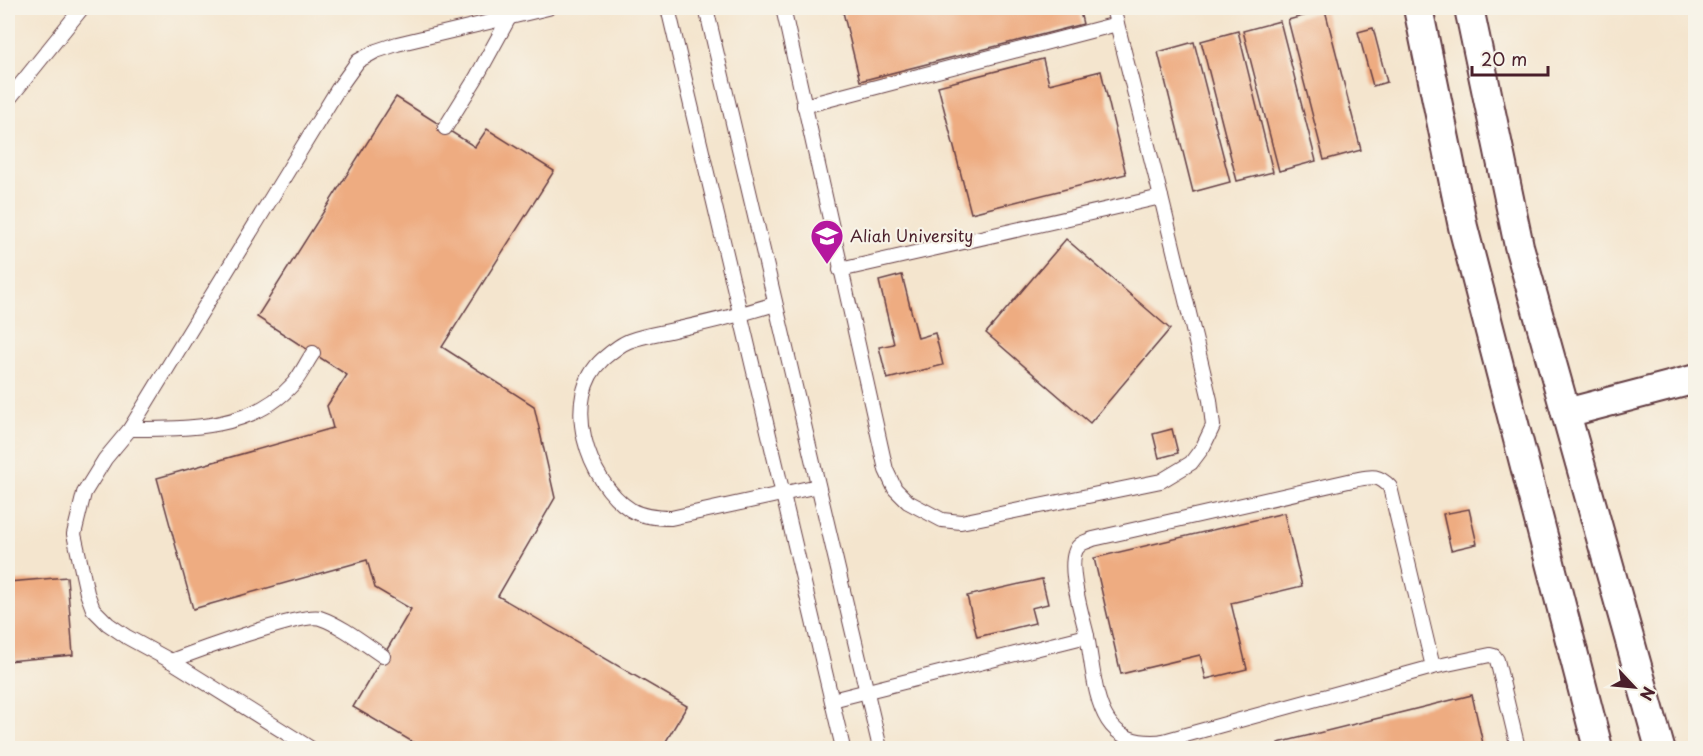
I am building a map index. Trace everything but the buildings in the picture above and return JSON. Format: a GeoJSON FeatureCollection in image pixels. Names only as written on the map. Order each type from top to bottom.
{"type":"FeatureCollection","features":[{"type":"Feature","properties":{"kind":"street"},"geometry":{"type":"LineString","coordinates":[[1418,8],[1463,227],[1598,748]]}},
{"type":"Feature","properties":{"kind":"street"},"geometry":{"type":"LineString","coordinates":[[1469,8],[1519,246],[1660,748]]}},
{"type":"Feature","properties":{"kind":"street"},"geometry":{"type":"LineString","coordinates":[[1566,413],[1695,379]]}},
{"type":"Feature","properties":{"kind":"lane"},"geometry":{"type":"LineString","coordinates":[[8,100],[82,8]]}},
{"type":"Feature","properties":{"kind":"lane"},"geometry":{"type":"LineString","coordinates":[[310,748],[171,661],[127,637],[108,624],[93,609],[87,593],[75,534],[84,493],[105,459],[130,429],[338,89],[358,61],[376,51],[397,44],[548,8]]}},
{"type":"Feature","properties":{"kind":"lane"},"geometry":{"type":"LineString","coordinates":[[668,8],[843,748]]}},
{"type":"Feature","properties":{"kind":"lane"},"geometry":{"type":"LineString","coordinates":[[706,8],[880,748]]}},
{"type":"Feature","properties":{"kind":"lane"},"geometry":{"type":"LineString","coordinates":[[783,8],[886,470],[895,489],[908,502],[942,520],[961,522],[1161,481],[1191,463],[1203,447],[1213,426],[1210,400],[1113,8]]}},
{"type":"Feature","properties":{"kind":"lane"},"geometry":{"type":"LineString","coordinates":[[445,128],[510,16]]}},
{"type":"Feature","properties":{"kind":"lane"},"geometry":{"type":"LineString","coordinates":[[804,106],[1117,24]]}},
{"type":"Feature","properties":{"kind":"lane"},"geometry":{"type":"LineString","coordinates":[[840,270],[1161,196]]}},
{"type":"Feature","properties":{"kind":"lane"},"geometry":{"type":"LineString","coordinates":[[775,304],[627,342],[602,360],[589,377],[582,394],[581,419],[585,440],[591,458],[614,495],[632,510],[653,518],[671,518],[818,486]]}},
{"type":"Feature","properties":{"kind":"lane"},"geometry":{"type":"LineString","coordinates":[[130,429],[173,429],[220,424],[243,418],[264,409],[280,397],[294,382],[313,353]]}},
{"type":"Feature","properties":{"kind":"lane"},"geometry":{"type":"LineString","coordinates":[[1433,667],[1390,488],[1383,480],[1373,476],[1093,539],[1079,545],[1073,556],[1073,573],[1100,705],[1106,720],[1120,735],[1142,742],[1165,745],[1433,667],[1490,655],[1497,660],[1518,748]]}},
{"type":"Feature","properties":{"kind":"lane"},"geometry":{"type":"LineString","coordinates":[[171,661],[213,645],[296,620],[319,617],[383,656]]}},
{"type":"Feature","properties":{"kind":"lane"},"geometry":{"type":"LineString","coordinates":[[832,700],[1087,636]]}},
{"type":"Feature","properties":{"kind":"place","name":"Aliah University"},"geometry":{"type":"Point","coordinates":[827,265]}}]}
